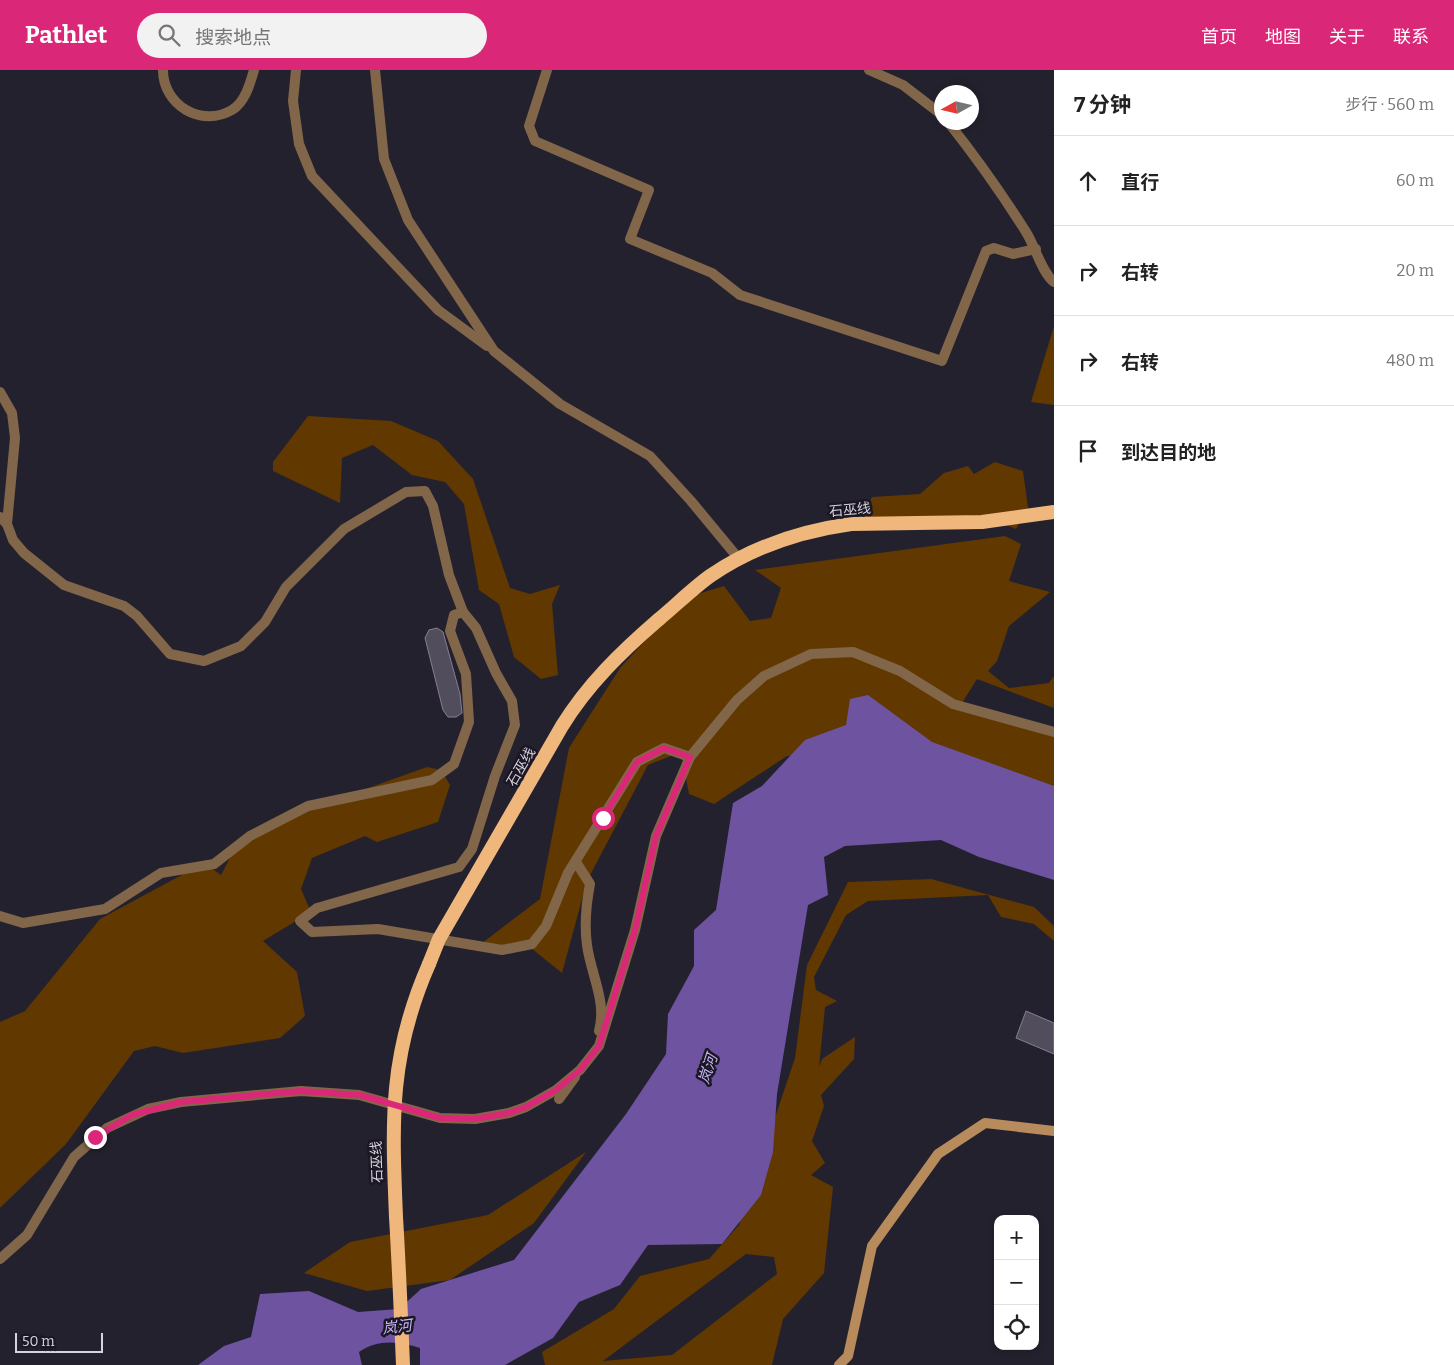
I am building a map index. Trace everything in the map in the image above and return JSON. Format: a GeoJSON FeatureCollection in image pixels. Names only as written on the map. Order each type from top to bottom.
{"type":"FeatureCollection","features":[{"type":"Feature","properties":{"kind":"highway","name":"石巫线"},"geometry":{"type":"LineString","coordinates":[[403,1365],[393,1150],[393,1100],[406,1028],[439,939],[562,726],[595,680],[630,644],[709,577],[739,559],[790,537],[851,524],[982,522],[1054,512]]}},
{"type":"Feature","properties":{"kind":"main road"},"geometry":{"type":"LineString","coordinates":[[839,1365],[848,1356],[872,1246],[938,1154],[985,1123],[1054,1131]]}},
{"type":"Feature","properties":{"kind":"street"},"geometry":{"type":"LineString","coordinates":[[163,70],[163,80],[172,99],[186,112],[216,116],[233,109],[247,92],[254,70]]}},
{"type":"Feature","properties":{"kind":"street"},"geometry":{"type":"LineString","coordinates":[[296,70],[293,101],[299,144],[312,176],[438,310],[494,351],[560,404],[650,456],[691,501],[739,559]]}},
{"type":"Feature","properties":{"kind":"street"},"geometry":{"type":"LineString","coordinates":[[375,70],[384,159],[408,220],[494,351]]}},
{"type":"Feature","properties":{"kind":"street"},"geometry":{"type":"LineString","coordinates":[[547,70],[529,126],[535,141],[649,190],[630,239],[712,273],[740,295],[942,361],[986,251],[994,248],[1013,254],[1036,249]]}},
{"type":"Feature","properties":{"kind":"street"},"geometry":{"type":"LineString","coordinates":[[870,70],[903,85],[934,109]]}},
{"type":"Feature","properties":{"kind":"street"},"geometry":{"type":"LineString","coordinates":[[954,130],[1004,197],[1036,249],[1048,275],[1054,282]]}},
{"type":"Feature","properties":{"kind":"street"},"geometry":{"type":"LineString","coordinates":[[0,392],[12,413],[15,438],[3,520],[13,540],[24,553],[64,585],[124,606],[137,616],[170,654],[204,661],[241,646],[265,622],[286,587],[344,528],[406,492],[425,491],[433,506],[449,575],[463,612],[476,628],[496,673],[512,701],[515,725],[495,776],[472,849],[460,867],[318,908],[300,921],[312,932],[378,928],[502,950],[532,944],[546,926],[568,873],[637,762],[664,748],[690,757]]}},
{"type":"Feature","properties":{"kind":"street"},"geometry":{"type":"LineString","coordinates":[[0,916],[23,923],[105,908],[161,873],[214,864],[250,836],[308,806],[432,780],[454,764],[468,722],[466,674],[450,630],[454,616],[463,612]]}},
{"type":"Feature","properties":{"kind":"street"},"geometry":{"type":"LineString","coordinates":[[0,1259],[18,1245],[34,1225],[74,1157],[95,1137],[119,1121],[148,1109],[181,1102],[301,1091],[360,1095],[440,1118],[474,1119],[509,1113],[526,1107],[556,1090],[580,1070],[599,1046],[635,930],[656,836],[690,757],[737,700],[764,676],[811,654],[854,652],[900,671],[953,704],[1001,719],[1054,732]]}},
{"type":"Feature","properties":{"kind":"street"},"geometry":{"type":"LineString","coordinates":[[559,1099],[594,1052],[603,1015],[587,946],[585,911],[590,884],[576,862]]}},
{"type":"Feature","properties":{"kind":"shaded area"},"geometry":{"type":"Polygon","coordinates":[[[1054,326],[1054,405],[1031,402],[1054,326]]]}},
{"type":"Feature","properties":{"kind":"shaded area"},"geometry":{"type":"Polygon","coordinates":[[[308,416],[391,421],[438,441],[473,479],[510,588],[530,594],[560,585],[552,604],[558,675],[541,679],[514,657],[499,604],[479,590],[464,504],[445,482],[412,475],[373,445],[342,458],[340,503],[273,471],[273,462],[308,416]]]}},
{"type":"Feature","properties":{"kind":"shaded area"},"geometry":{"type":"Polygon","coordinates":[[[995,462],[1023,471],[1028,508],[1016,529],[985,516],[859,521],[872,497],[920,494],[944,473],[968,466],[974,474],[995,462]]]}},
{"type":"Feature","properties":{"kind":"shaded area"},"geometry":{"type":"Polygon","coordinates":[[[1005,536],[1021,544],[1009,581],[1050,592],[1009,626],[997,661],[988,671],[1009,688],[1049,683],[1054,676],[1054,708],[977,679],[962,703],[1054,735],[1054,804],[894,753],[787,756],[714,804],[689,794],[681,752],[648,765],[587,881],[562,973],[526,944],[473,950],[540,899],[569,748],[620,668],[685,598],[724,586],[750,621],[771,618],[781,588],[755,570],[1005,536]]]}},
{"type":"Feature","properties":{"kind":"shaded area"},"geometry":{"type":"Polygon","coordinates":[[[427,767],[441,770],[450,785],[438,822],[377,842],[365,836],[312,858],[301,889],[311,912],[263,941],[297,972],[305,1016],[280,1038],[183,1053],[155,1046],[134,1051],[66,1144],[0,1208],[0,1022],[25,1011],[100,919],[204,863],[221,875],[232,854],[290,816],[427,767]]]}},
{"type":"Feature","properties":{"kind":"shaded area"},"geometry":{"type":"Polygon","coordinates":[[[931,879],[1034,907],[1054,926],[1054,941],[1034,924],[1001,917],[988,895],[868,901],[846,915],[814,977],[816,990],[837,1001],[825,1007],[819,1067],[822,1059],[855,1037],[854,1059],[821,1095],[824,1106],[812,1141],[825,1163],[811,1175],[833,1187],[824,1273],[783,1319],[772,1365],[545,1365],[542,1352],[614,1309],[640,1276],[709,1259],[739,1225],[795,1058],[807,965],[848,882],[931,879]],[[746,1254],[603,1361],[672,1355],[777,1274],[774,1257],[746,1254]]]}},
{"type":"Feature","properties":{"kind":"shaded area"},"geometry":{"type":"Polygon","coordinates":[[[586,1152],[534,1223],[450,1280],[367,1291],[304,1273],[350,1242],[488,1215],[586,1152]]]}},
{"type":"Feature","properties":{"kind":"water","name":"岚河"},"geometry":{"type":"Polygon","coordinates":[[[868,695],[932,742],[1054,786],[1054,880],[979,857],[941,840],[845,846],[824,857],[828,895],[808,905],[777,1094],[773,1152],[761,1195],[722,1244],[648,1245],[620,1285],[579,1302],[553,1338],[505,1365],[420,1365],[420,1348],[388,1342],[373,1345],[359,1352],[362,1365],[198,1365],[224,1346],[251,1337],[260,1294],[309,1291],[358,1312],[399,1309],[421,1289],[514,1260],[626,1114],[666,1054],[668,1014],[694,966],[694,930],[716,910],[733,803],[762,786],[805,740],[846,725],[850,699],[868,695]]]}},
{"type":"Feature","properties":{"kind":"building"},"geometry":{"type":"Polygon","coordinates":[[[437,628],[443,632],[460,694],[462,713],[456,717],[448,717],[443,710],[425,638],[429,630],[437,628]]]}},
{"type":"Feature","properties":{"kind":"building"},"geometry":{"type":"Polygon","coordinates":[[[1026,1011],[1054,1023],[1054,1054],[1016,1038],[1026,1011]]]}},
{"type":"Feature","properties":{"kind":"route"},"geometry":{"type":"LineString","coordinates":[[95,1137],[107,1128],[132,1115],[165,1104],[181,1102],[301,1091],[360,1095],[440,1118],[474,1119],[492,1117],[526,1107],[556,1090],[580,1070],[599,1046],[635,930],[656,836],[690,757],[664,748],[637,762],[603,818]]}}]}
